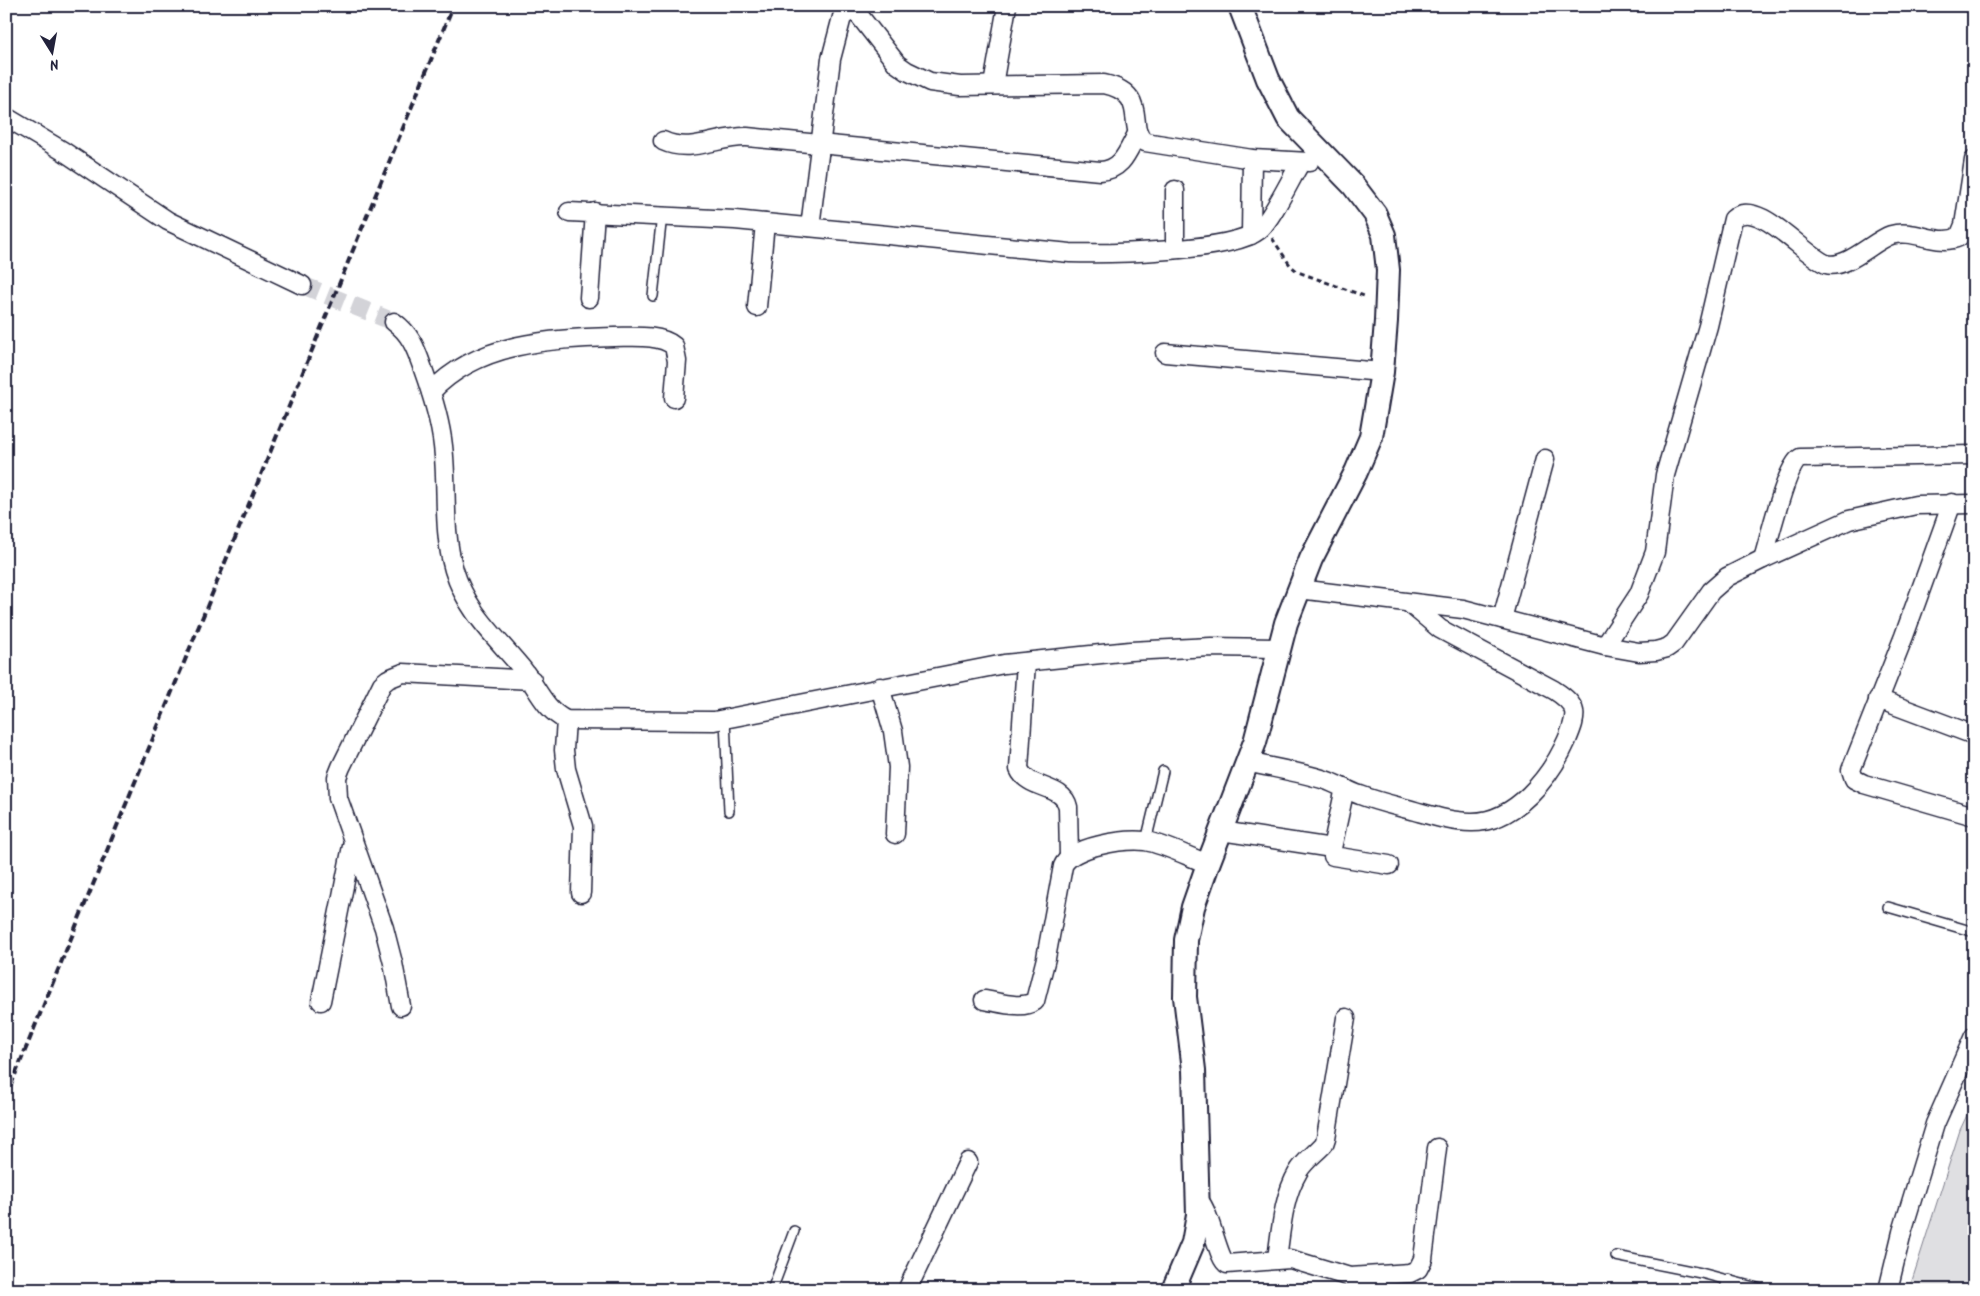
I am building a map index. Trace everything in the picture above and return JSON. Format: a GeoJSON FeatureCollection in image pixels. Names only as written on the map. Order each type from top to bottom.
{"type":"FeatureCollection","features":[{"type":"Feature","properties":{"kind":"street"},"geometry":{"type":"LineString","coordinates":[[993,85],[1007,6]]}},
{"type":"Feature","properties":{"kind":"street"},"geometry":{"type":"LineString","coordinates":[[1174,1290],[1197,1230],[1198,1198],[1194,1070],[1185,997],[1186,940],[1193,907],[1247,762],[1266,704],[1279,648],[1299,589],[1311,559],[1356,472],[1370,437],[1382,372],[1388,270],[1384,235],[1374,214],[1353,185],[1288,118],[1279,104],[1240,6]]}},
{"type":"Feature","properties":{"kind":"street"},"geometry":{"type":"LineString","coordinates":[[810,227],[831,59],[841,20],[846,10],[858,14],[888,54],[907,71],[930,82],[993,85],[1104,84],[1116,87],[1130,99],[1134,106],[1138,132],[1142,140],[1148,143],[1252,159],[1330,162]]}},
{"type":"Feature","properties":{"kind":"street"},"geometry":{"type":"LineString","coordinates":[[6,117],[63,151],[168,221],[302,285]]}},
{"type":"Feature","properties":{"kind":"street"},"geometry":{"type":"LineString","coordinates":[[663,140],[678,146],[697,145],[738,137],[1109,171],[1122,163],[1138,132]]}},
{"type":"Feature","properties":{"kind":"street"},"geometry":{"type":"LineString","coordinates":[[1252,159],[1257,231]]}},
{"type":"Feature","properties":{"kind":"street"},"geometry":{"type":"LineString","coordinates":[[1605,646],[1638,594],[1655,552],[1665,475],[1708,326],[1733,219],[1739,214],[1746,212],[1755,215],[1780,229],[1818,259],[1832,265],[1846,261],[1892,235],[1902,234],[1943,241],[1952,240],[1959,237],[1964,225],[1974,160]]}},
{"type":"Feature","properties":{"kind":"street"},"geometry":{"type":"LineString","coordinates":[[569,212],[662,214],[1070,253],[1111,254],[1224,243],[1257,231],[1301,162]]}},
{"type":"Feature","properties":{"kind":"street"},"geometry":{"type":"LineString","coordinates":[[1175,190],[1176,248]]}},
{"type":"Feature","properties":{"kind":"street"},"geometry":{"type":"LineString","coordinates":[[588,298],[595,212]]}},
{"type":"Feature","properties":{"kind":"street"},"geometry":{"type":"LineString","coordinates":[[757,307],[765,223]]}},
{"type":"Feature","properties":{"kind":"street"},"geometry":{"type":"LineString","coordinates":[[394,322],[410,337],[431,392],[443,444],[447,540],[454,571],[475,616],[532,680],[548,709],[566,720],[663,719],[693,722],[725,719],[880,686],[1026,662],[1130,651],[1211,647],[1279,648]]}},
{"type":"Feature","properties":{"kind":"street"},"geometry":{"type":"LineString","coordinates":[[431,392],[456,370],[474,360],[526,344],[561,339],[639,337],[661,339],[674,346],[677,360],[674,398]]}},
{"type":"Feature","properties":{"kind":"street"},"geometry":{"type":"LineString","coordinates":[[1165,353],[1382,372]]}},
{"type":"Feature","properties":{"kind":"street"},"geometry":{"type":"LineString","coordinates":[[1763,559],[1788,474],[1796,460],[1800,458],[1974,455]]}},
{"type":"Feature","properties":{"kind":"street"},"geometry":{"type":"LineString","coordinates":[[1502,619],[1545,458]]}},
{"type":"Feature","properties":{"kind":"street"},"geometry":{"type":"LineString","coordinates":[[1952,503],[1904,636],[1851,770],[1854,779],[1864,784],[1974,816]]}},
{"type":"Feature","properties":{"kind":"street"},"geometry":{"type":"LineString","coordinates":[[1299,589],[1463,609],[1605,646],[1639,652],[1656,651],[1667,648],[1674,643],[1711,590],[1727,577],[1763,559],[1849,520],[1916,505],[1974,504]]}},
{"type":"Feature","properties":{"kind":"street"},"geometry":{"type":"LineString","coordinates":[[1247,762],[1325,780],[1372,800],[1445,819],[1471,822],[1484,821],[1504,815],[1525,798],[1546,776],[1561,752],[1574,722],[1573,707],[1568,699],[1440,629],[1409,603]]}},
{"type":"Feature","properties":{"kind":"street"},"geometry":{"type":"LineString","coordinates":[[1026,662],[1020,768],[1025,778],[1064,798],[1068,807],[1069,857]]}},
{"type":"Feature","properties":{"kind":"street"},"geometry":{"type":"LineString","coordinates":[[401,1006],[384,928],[338,798],[337,777],[376,696],[388,679],[402,673],[532,680]]}},
{"type":"Feature","properties":{"kind":"street"},"geometry":{"type":"LineString","coordinates":[[880,686],[893,731],[898,767],[895,834]]}},
{"type":"Feature","properties":{"kind":"street"},"geometry":{"type":"LineString","coordinates":[[1878,699],[1974,735]]}},
{"type":"Feature","properties":{"kind":"street"},"geometry":{"type":"LineString","coordinates":[[566,720],[564,750],[566,769],[583,826],[581,893]]}},
{"type":"Feature","properties":{"kind":"street"},"geometry":{"type":"LineString","coordinates":[[1345,788],[1332,854],[1337,858],[1389,865]]}},
{"type":"Feature","properties":{"kind":"street"},"geometry":{"type":"LineString","coordinates":[[1221,830],[1332,848]]}},
{"type":"Feature","properties":{"kind":"street"},"geometry":{"type":"LineString","coordinates":[[321,1001],[353,841]]}},
{"type":"Feature","properties":{"kind":"street"},"geometry":{"type":"LineString","coordinates":[[984,1000],[1020,1005],[1031,1004],[1035,1001],[1046,958],[1063,866],[1069,857],[1088,849],[1120,841],[1146,841],[1208,864]]}},
{"type":"Feature","properties":{"kind":"street"},"geometry":{"type":"LineString","coordinates":[[1277,1259],[1283,1219],[1298,1171],[1324,1144],[1326,1138],[1346,1018]]}},
{"type":"Feature","properties":{"kind":"street"},"geometry":{"type":"LineString","coordinates":[[1888,1290],[1902,1232],[1935,1124],[1974,1036]]}},
{"type":"Feature","properties":{"kind":"street"},"geometry":{"type":"LineString","coordinates":[[1198,1198],[1210,1217],[1223,1262],[1232,1264],[1277,1259],[1304,1262],[1350,1284],[1410,1273],[1421,1264],[1437,1148]]}},
{"type":"Feature","properties":{"kind":"street"},"geometry":{"type":"LineString","coordinates":[[907,1290],[968,1162]]}},
{"type":"Feature","properties":{"kind":"lane"},"geometry":{"type":"LineString","coordinates":[[653,296],[662,214]]}},
{"type":"Feature","properties":{"kind":"lane"},"geometry":{"type":"LineString","coordinates":[[725,719],[729,811]]}},
{"type":"Feature","properties":{"kind":"lane"},"geometry":{"type":"LineString","coordinates":[[1146,841],[1163,771]]}},
{"type":"Feature","properties":{"kind":"lane"},"geometry":{"type":"LineString","coordinates":[[1888,907],[1974,932]]}},
{"type":"Feature","properties":{"kind":"lane"},"geometry":{"type":"LineString","coordinates":[[772,1290],[794,1231]]}},
{"type":"Feature","properties":{"kind":"lane"},"geometry":{"type":"LineString","coordinates":[[1616,1256],[1729,1280],[1766,1290]]}},
{"type":"Feature","properties":{"kind":"lane"},"geometry":{"type":"LineString","coordinates":[[1724,1290],[1729,1280]]}},
{"type":"Feature","properties":{"kind":"path"},"geometry":{"type":"LineString","coordinates":[[1257,231],[1298,272],[1386,304]]}},
{"type":"Feature","properties":{"kind":"shaded area"},"geometry":{"type":"Polygon","coordinates":[[[1974,1100],[1974,1290],[1909,1290],[1960,1130],[1974,1100]]]}},
{"type":"Feature","properties":{"kind":"tunnel"},"geometry":{"type":"LineString","coordinates":[[302,285],[394,322]]}},
{"type":"Feature","properties":{"kind":"railway"},"geometry":{"type":"LineString","coordinates":[[6,1097],[453,6]]}}]}
